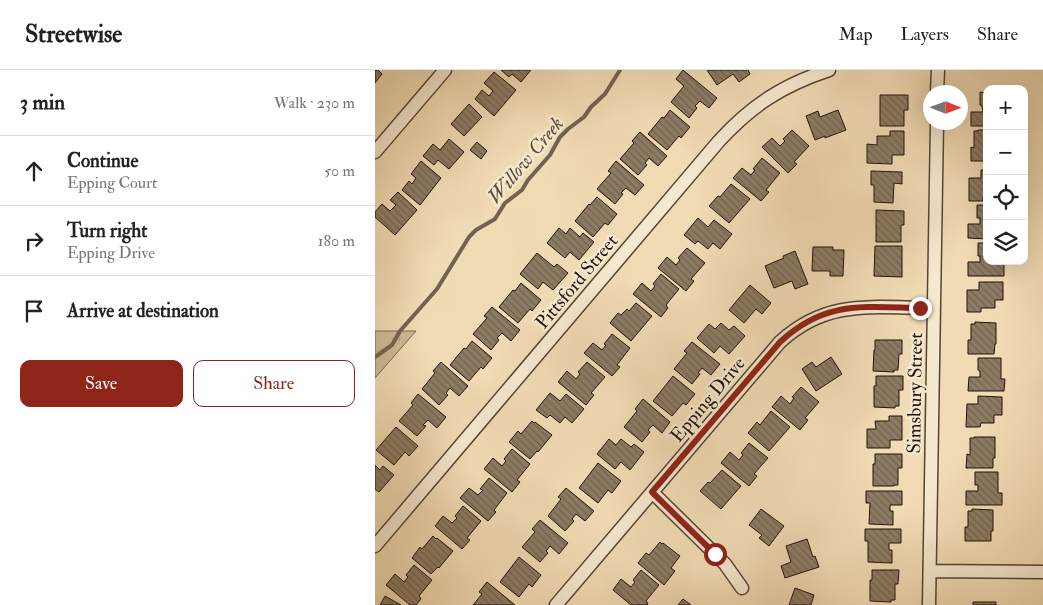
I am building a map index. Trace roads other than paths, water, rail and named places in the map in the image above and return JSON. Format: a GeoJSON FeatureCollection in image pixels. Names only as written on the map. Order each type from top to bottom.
{"type":"FeatureCollection","features":[{"type":"Feature","properties":{"kind":"street"},"geometry":{"type":"LineString","coordinates":[[375,152],[445,70]]}},
{"type":"Feature","properties":{"kind":"street","name":"Pittsford Street"},"geometry":{"type":"LineString","coordinates":[[375,546],[735,124],[758,104],[783,88],[808,76],[829,70]]}},
{"type":"Feature","properties":{"kind":"street"},"geometry":{"type":"LineString","coordinates":[[937,70],[937,85]]}},
{"type":"Feature","properties":{"kind":"street","name":"Simsbury Street"},"geometry":{"type":"LineString","coordinates":[[929,605],[937,130]]}},
{"type":"Feature","properties":{"kind":"street","name":"Epping Drive"},"geometry":{"type":"LineString","coordinates":[[556,605],[780,342],[800,326],[822,314],[847,308],[934,308]]}},
{"type":"Feature","properties":{"kind":"street"},"geometry":{"type":"LineString","coordinates":[[652,492],[725,564],[742,588]]}},
{"type":"Feature","properties":{"kind":"street"},"geometry":{"type":"LineString","coordinates":[[930,571],[1043,572]]}},
{"type":"Feature","properties":{"kind":"waterway","name":"Willow Creek"},"geometry":{"type":"LineString","coordinates":[[375,357],[392,345],[400,331],[437,289],[469,237],[476,230],[495,219],[505,203],[522,190],[528,180],[550,155],[560,137],[584,117],[591,107],[605,94],[620,70]]}}]}
